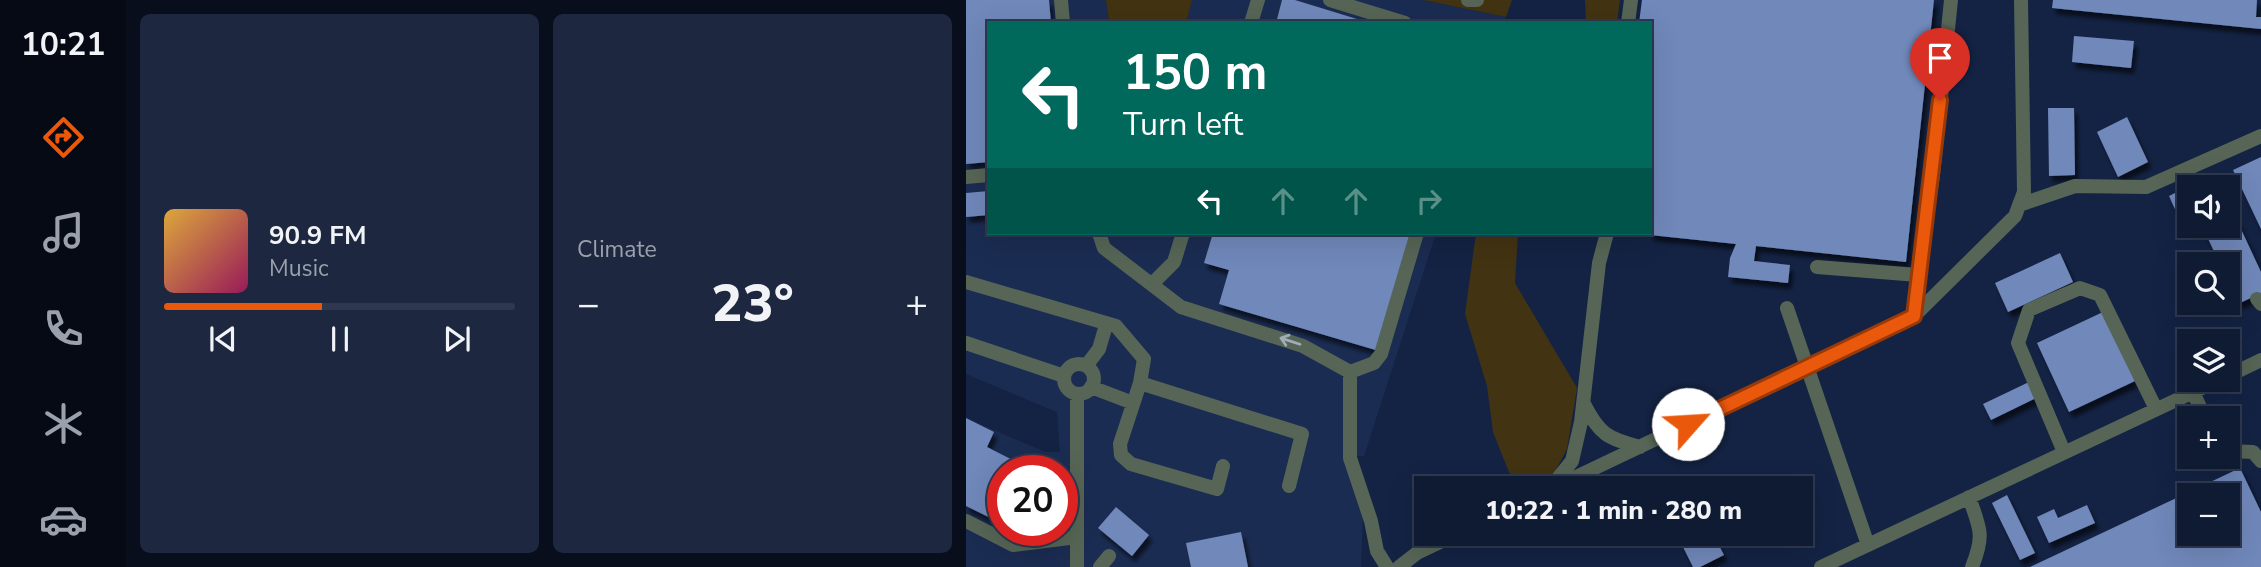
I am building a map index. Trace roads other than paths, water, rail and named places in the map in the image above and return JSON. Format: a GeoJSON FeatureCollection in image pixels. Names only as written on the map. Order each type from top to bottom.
{"type":"FeatureCollection","features":[{"type":"Feature","properties":{"kind":"street"},"geometry":{"type":"LineString","coordinates":[[1061,0],[1063,21]]}},
{"type":"Feature","properties":{"kind":"street"},"geometry":{"type":"LineString","coordinates":[[1252,21],[1258,0]]}},
{"type":"Feature","properties":{"kind":"street"},"geometry":{"type":"LineString","coordinates":[[1330,0],[1398,21]]}},
{"type":"Feature","properties":{"kind":"street"},"geometry":{"type":"LineString","coordinates":[[1468,0],[1477,0]]}},
{"type":"Feature","properties":{"kind":"street"},"geometry":{"type":"LineString","coordinates":[[1628,21],[1631,0]]}},
{"type":"Feature","properties":{"kind":"street"},"geometry":{"type":"LineString","coordinates":[[1914,316],[1933,175],[1951,0]]}},
{"type":"Feature","properties":{"kind":"street"},"geometry":{"type":"LineString","coordinates":[[1578,476],[1914,316],[2015,216],[2024,192],[2021,0]]}},
{"type":"Feature","properties":{"kind":"street"},"geometry":{"type":"LineString","coordinates":[[2019,205],[2075,186],[2146,187],[2261,136]]}},
{"type":"Feature","properties":{"kind":"street"},"geometry":{"type":"LineString","coordinates":[[966,177],[987,175]]}},
{"type":"Feature","properties":{"kind":"street"},"geometry":{"type":"LineString","coordinates":[[1100,235],[1104,247],[1181,307],[1303,346],[1350,372],[1374,363],[1381,355],[1417,235]]}},
{"type":"Feature","properties":{"kind":"street"},"geometry":{"type":"LineString","coordinates":[[1153,283],[1174,262],[1183,235]]}},
{"type":"Feature","properties":{"kind":"street"},"geometry":{"type":"LineString","coordinates":[[1561,476],[1572,461],[1583,402],[1599,263],[1606,235]]}},
{"type":"Feature","properties":{"kind":"street"},"geometry":{"type":"LineString","coordinates":[[1817,267],[1918,275]]}},
{"type":"Feature","properties":{"kind":"street"},"geometry":{"type":"LineString","coordinates":[[966,282],[1121,329],[1144,359],[1140,383],[1120,444],[1121,455],[1131,464],[1217,489],[1223,466]]}},
{"type":"Feature","properties":{"kind":"street"},"geometry":{"type":"LineString","coordinates":[[2064,453],[2018,344],[2029,310],[2080,288],[2100,295],[2156,409]]}},
{"type":"Feature","properties":{"kind":"street"},"geometry":{"type":"LineString","coordinates":[[1787,308],[1868,545]]}},
{"type":"Feature","properties":{"kind":"street"},"geometry":{"type":"LineString","coordinates":[[1086,366],[1099,349],[1106,325]]}},
{"type":"Feature","properties":{"kind":"street"},"geometry":{"type":"LineString","coordinates":[[966,343],[1064,376]]}},
{"type":"Feature","properties":{"kind":"street"},"geometry":{"type":"LineString","coordinates":[[2240,370],[2261,360]]}},
{"type":"Feature","properties":{"kind":"street"},"geometry":{"type":"LineString","coordinates":[[1072,365],[1086,366],[1093,373],[1091,387],[1085,393],[1077,394],[1068,390],[1064,376],[1072,365]]}},
{"type":"Feature","properties":{"kind":"street"},"geometry":{"type":"LineString","coordinates":[[1350,372],[1350,457],[1371,521],[1377,551],[1387,567]]}},
{"type":"Feature","properties":{"kind":"street"},"geometry":{"type":"LineString","coordinates":[[1140,383],[1302,434],[1289,486]]}},
{"type":"Feature","properties":{"kind":"street"},"geometry":{"type":"LineString","coordinates":[[1091,387],[1133,403]]}},
{"type":"Feature","properties":{"kind":"street"},"geometry":{"type":"LineString","coordinates":[[1821,567],[2193,392],[2199,406]]}},
{"type":"Feature","properties":{"kind":"street"},"geometry":{"type":"LineString","coordinates":[[1077,394],[1077,455]]}},
{"type":"Feature","properties":{"kind":"street"},"geometry":{"type":"LineString","coordinates":[[1583,402],[1593,423],[1613,440],[1640,447]]}},
{"type":"Feature","properties":{"kind":"street"},"geometry":{"type":"LineString","coordinates":[[2240,451],[2253,452],[2261,461]]}},
{"type":"Feature","properties":{"kind":"street"},"geometry":{"type":"LineString","coordinates":[[1969,497],[1981,531],[1980,546],[1972,567]]}},
{"type":"Feature","properties":{"kind":"street"},"geometry":{"type":"LineString","coordinates":[[966,521],[987,532]]}},
{"type":"Feature","properties":{"kind":"street"},"geometry":{"type":"LineString","coordinates":[[1077,546],[1077,567]]}},
{"type":"Feature","properties":{"kind":"street"},"geometry":{"type":"LineString","coordinates":[[1399,567],[1417,552],[1430,546]]}}]}
